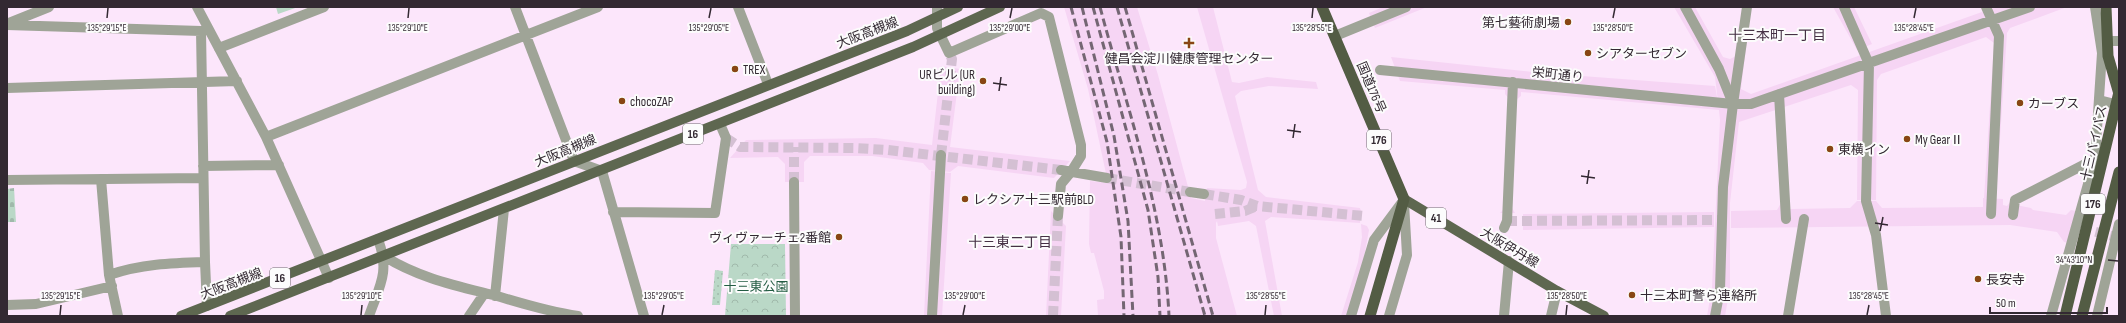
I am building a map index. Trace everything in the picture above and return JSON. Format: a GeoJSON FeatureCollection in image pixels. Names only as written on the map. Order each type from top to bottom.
{"type":"FeatureCollection","features":[{"type":"Feature","properties":{"kind":"highway","name":"国道176号"},"geometry":{"type":"LineString","coordinates":[[1322,7],[1404,199]]}},
{"type":"Feature","properties":{"kind":"highway","name":"176"},"geometry":{"type":"LineString","coordinates":[[2106,7],[2108,56],[2119,93]]}},
{"type":"Feature","properties":{"kind":"highway","name":"十三バイパス"},"geometry":{"type":"LineString","coordinates":[[2065,316],[2119,93]]}},
{"type":"Feature","properties":{"kind":"highway","name":"176"},"geometry":{"type":"LineString","coordinates":[[2082,316],[2119,172]]}},
{"type":"Feature","properties":{"kind":"highway"},"geometry":{"type":"LineString","coordinates":[[1370,316],[1404,199]]}},
{"type":"Feature","properties":{"kind":"main road","name":"大阪高槻線"},"geometry":{"type":"LineString","coordinates":[[181,316],[768,84],[907,31],[936,12],[958,7]]}},
{"type":"Feature","properties":{"kind":"main road","name":"16"},"geometry":{"type":"LineString","coordinates":[[230,316],[504,210],[913,47],[1000,7]]}},
{"type":"Feature","properties":{"kind":"main road","name":"大阪伊丹線"},"geometry":{"type":"LineString","coordinates":[[1404,199],[1557,291],[1604,316]]}},
{"type":"Feature","properties":{"kind":"street"},"geometry":{"type":"LineString","coordinates":[[7,24],[49,7]]}},
{"type":"Feature","properties":{"kind":"street"},"geometry":{"type":"LineString","coordinates":[[198,7],[204,30],[201,84],[207,306]]}},
{"type":"Feature","properties":{"kind":"street"},"geometry":{"type":"LineString","coordinates":[[219,48],[324,7]]}},
{"type":"Feature","properties":{"kind":"street"},"geometry":{"type":"LineString","coordinates":[[515,7],[574,161],[602,171],[612,212],[644,316]]}},
{"type":"Feature","properties":{"kind":"street"},"geometry":{"type":"LineString","coordinates":[[266,137],[598,7]]}},
{"type":"Feature","properties":{"kind":"street"},"geometry":{"type":"LineString","coordinates":[[738,7],[768,84]]}},
{"type":"Feature","properties":{"kind":"street"},"geometry":{"type":"LineString","coordinates":[[1335,36],[1406,7]]}},
{"type":"Feature","properties":{"kind":"street"},"geometry":{"type":"LineString","coordinates":[[1685,7],[1719,69],[1733,104]]}},
{"type":"Feature","properties":{"kind":"street"},"geometry":{"type":"LineString","coordinates":[[1715,316],[1720,290],[1723,187],[1747,7]]}},
{"type":"Feature","properties":{"kind":"street"},"geometry":{"type":"LineString","coordinates":[[1844,7],[1869,64],[1866,201],[1876,235],[1886,316]]}},
{"type":"Feature","properties":{"kind":"street"},"geometry":{"type":"LineString","coordinates":[[1986,7],[1994,21],[1999,36],[1991,214]]}},
{"type":"Feature","properties":{"kind":"street","name":"栄町通り"},"geometry":{"type":"LineString","coordinates":[[1380,70],[1733,104],[1751,104],[1994,21],[2030,7]]}},
{"type":"Feature","properties":{"kind":"street"},"geometry":{"type":"LineString","coordinates":[[2051,316],[2095,159],[2102,52],[2095,7]]}},
{"type":"Feature","properties":{"kind":"street"},"geometry":{"type":"LineString","coordinates":[[936,12],[939,34],[949,53],[1041,13],[1049,17],[1081,145],[1081,156],[1066,171],[1061,184],[1058,216]]}},
{"type":"Feature","properties":{"kind":"street"},"geometry":{"type":"LineString","coordinates":[[7,24],[204,30],[219,48],[266,137],[329,278]]}},
{"type":"Feature","properties":{"kind":"street"},"geometry":{"type":"LineString","coordinates":[[2100,41],[2119,41]]}},
{"type":"Feature","properties":{"kind":"street"},"geometry":{"type":"LineString","coordinates":[[7,88],[201,84],[237,81]]}},
{"type":"Feature","properties":{"kind":"street"},"geometry":{"type":"LineString","coordinates":[[1504,228],[1507,221],[1513,82]]}},
{"type":"Feature","properties":{"kind":"street"},"geometry":{"type":"LineString","coordinates":[[1779,94],[1786,219]]}},
{"type":"Feature","properties":{"kind":"street"},"geometry":{"type":"LineString","coordinates":[[2099,100],[2119,105]]}},
{"type":"Feature","properties":{"kind":"street"},"geometry":{"type":"LineString","coordinates":[[612,212],[715,213],[726,138],[720,124]]}},
{"type":"Feature","properties":{"kind":"street"},"geometry":{"type":"LineString","coordinates":[[932,316],[941,155]]}},
{"type":"Feature","properties":{"kind":"street"},"geometry":{"type":"LineString","coordinates":[[2013,215],[2015,200],[2095,159]]}},
{"type":"Feature","properties":{"kind":"street"},"geometry":{"type":"LineString","coordinates":[[203,166],[279,165]]}},
{"type":"Feature","properties":{"kind":"street"},"geometry":{"type":"LineString","coordinates":[[1066,171],[1107,178]]}},
{"type":"Feature","properties":{"kind":"street"},"geometry":{"type":"LineString","coordinates":[[7,180],[203,178]]}},
{"type":"Feature","properties":{"kind":"street"},"geometry":{"type":"LineString","coordinates":[[101,179],[109,275],[118,316]]}},
{"type":"Feature","properties":{"kind":"street"},"geometry":{"type":"LineString","coordinates":[[794,182],[795,316]]}},
{"type":"Feature","properties":{"kind":"street"},"geometry":{"type":"LineString","coordinates":[[1190,192],[1204,194]]}},
{"type":"Feature","properties":{"kind":"street"},"geometry":{"type":"LineString","coordinates":[[1351,316],[1374,240],[1404,199]]}},
{"type":"Feature","properties":{"kind":"street"},"geometry":{"type":"LineString","coordinates":[[1389,316],[1406,255],[1404,199]]}},
{"type":"Feature","properties":{"kind":"street"},"geometry":{"type":"LineString","coordinates":[[495,296],[504,210]]}},
{"type":"Feature","properties":{"kind":"street"},"geometry":{"type":"LineString","coordinates":[[1788,316],[1804,219]]}},
{"type":"Feature","properties":{"kind":"street"},"geometry":{"type":"LineString","coordinates":[[2098,316],[2119,224]]}},
{"type":"Feature","properties":{"kind":"street"},"geometry":{"type":"LineString","coordinates":[[369,316],[384,273],[384,256],[378,239]]}},
{"type":"Feature","properties":{"kind":"street"},"geometry":{"type":"LineString","coordinates":[[384,256],[401,267],[441,282],[495,296],[540,310],[578,316]]}},
{"type":"Feature","properties":{"kind":"street"},"geometry":{"type":"LineString","coordinates":[[1504,316],[1509,261]]}},
{"type":"Feature","properties":{"kind":"street"},"geometry":{"type":"LineString","coordinates":[[109,275],[155,263],[205,262]]}},
{"type":"Feature","properties":{"kind":"street"},"geometry":{"type":"LineString","coordinates":[[7,305],[36,304],[112,286]]}},
{"type":"Feature","properties":{"kind":"street"},"geometry":{"type":"LineString","coordinates":[[1551,316],[1557,291]]}},
{"type":"Feature","properties":{"kind":"street"},"geometry":{"type":"LineString","coordinates":[[469,316],[484,294]]}},
{"type":"Feature","properties":{"kind":"shaded area"},"geometry":{"type":"Polygon","coordinates":[[[1064,7],[1137,7],[1158,75],[1191,198],[1205,201],[1207,188],[1241,190],[1246,188],[1247,182],[1197,7],[1213,7],[1232,82],[1239,83],[1267,77],[1316,82],[1318,89],[1269,86],[1241,91],[1235,96],[1258,190],[1266,197],[1360,208],[1361,211],[1360,223],[1271,217],[1265,221],[1282,316],[1274,316],[1256,226],[1249,221],[1218,226],[1217,221],[1216,238],[1237,316],[1098,316],[1097,300],[1104,299],[1104,291],[1094,253],[1091,253],[1089,244],[1090,181],[1108,183],[1088,89],[1064,7]]]}},
{"type":"Feature","properties":{"kind":"shaded area"},"geometry":{"type":"Polygon","coordinates":[[[1383,7],[1427,7],[1375,28],[1369,13],[1383,7]]]}},
{"type":"Feature","properties":{"kind":"shaded area"},"geometry":{"type":"Polygon","coordinates":[[[1674,7],[1695,7],[1723,57],[1730,59],[1738,55],[1751,7],[1741,89],[1751,94],[1996,7],[2067,7],[2010,28],[2007,33],[1996,198],[1984,198],[1994,43],[1986,37],[1881,74],[1877,80],[1876,200],[1857,200],[1858,90],[1851,85],[1739,122],[1730,203],[1730,288],[1725,316],[1707,316],[1712,287],[1720,120],[1719,110],[1521,92],[1521,96],[1516,100],[1512,208],[1515,213],[1500,213],[1503,210],[1509,99],[1505,94],[1505,90],[1400,81],[1391,57],[1542,73],[1715,86],[1718,102],[1715,77],[1674,7]]]}},
{"type":"Feature","properties":{"kind":"shaded area"},"geometry":{"type":"Polygon","coordinates":[[[1833,7],[1854,7],[1872,44],[1857,50],[1833,7]]]}},
{"type":"Feature","properties":{"kind":"shaded area"},"geometry":{"type":"Polygon","coordinates":[[[941,66],[960,69],[950,147],[1070,161],[1054,178],[958,166],[950,172],[929,170],[923,163],[872,156],[810,156],[804,162],[804,182],[785,182],[785,164],[778,157],[730,158],[746,140],[876,138],[932,145],[941,66]]]}},
{"type":"Feature","properties":{"kind":"shaded area"},"geometry":{"type":"Polygon","coordinates":[[[931,171],[951,173],[942,316],[924,316],[931,171]]]}},
{"type":"Feature","properties":{"kind":"shaded area"},"geometry":{"type":"Polygon","coordinates":[[[1983,198],[2003,199],[2003,205],[2007,206],[2011,201],[2016,205],[2031,208],[2033,210],[2066,215],[2071,210],[2081,212],[2073,244],[2064,242],[2057,232],[2010,225],[1731,228],[1731,211],[1777,210],[1781,203],[1790,209],[1850,208],[1857,201],[1876,201],[1882,208],[1983,207],[1983,198]]]}},
{"type":"Feature","properties":{"kind":"shaded area"},"geometry":{"type":"Polygon","coordinates":[[[1051,211],[1066,226],[1061,316],[1046,316],[1051,211]]]}},
{"type":"Feature","properties":{"kind":"shaded area"},"geometry":{"type":"Polygon","coordinates":[[[1714,212],[1714,227],[1523,230],[1523,214],[1714,212]]]}},
{"type":"Feature","properties":{"kind":"shaded area"},"geometry":{"type":"Polygon","coordinates":[[[1361,224],[1367,226],[1369,230],[1363,263],[1347,316],[1341,316],[1358,262],[1362,237],[1361,224]]]}},
{"type":"Feature","properties":{"kind":"green space"},"geometry":{"type":"Polygon","coordinates":[[[276,7],[298,7],[278,14],[276,7]]]}},
{"type":"Feature","properties":{"kind":"green space"},"geometry":{"type":"Polygon","coordinates":[[[14,188],[16,222],[7,222],[7,189],[14,188]]]}},
{"type":"Feature","properties":{"kind":"green space","name":"十三東公園"},"geometry":{"type":"Polygon","coordinates":[[[731,244],[785,244],[786,316],[725,316],[731,244]]]}},
{"type":"Feature","properties":{"kind":"green space"},"geometry":{"type":"Polygon","coordinates":[[[715,270],[723,271],[720,305],[712,305],[715,270]]]}},
{"type":"Feature","properties":{"kind":"tunnel"},"geometry":{"type":"LineString","coordinates":[[941,155],[952,59],[949,53]]}},
{"type":"Feature","properties":{"kind":"tunnel"},"geometry":{"type":"LineString","coordinates":[[726,138],[740,147],[854,148],[888,150],[1061,170]]}},
{"type":"Feature","properties":{"kind":"tunnel"},"geometry":{"type":"LineString","coordinates":[[794,147],[794,182]]}},
{"type":"Feature","properties":{"kind":"tunnel"},"geometry":{"type":"LineString","coordinates":[[1107,178],[1190,192]]}},
{"type":"Feature","properties":{"kind":"tunnel"},"geometry":{"type":"LineString","coordinates":[[1204,194],[1241,200],[1257,206],[1364,216]]}},
{"type":"Feature","properties":{"kind":"tunnel"},"geometry":{"type":"LineString","coordinates":[[1215,214],[1245,211],[1257,206]]}},
{"type":"Feature","properties":{"kind":"tunnel"},"geometry":{"type":"LineString","coordinates":[[1053,316],[1058,216]]}},
{"type":"Feature","properties":{"kind":"tunnel"},"geometry":{"type":"LineString","coordinates":[[1507,221],[1722,220]]}},
{"type":"Feature","properties":{"kind":"tunnel"},"geometry":{"type":"LineString","coordinates":[[2081,228],[2112,236]]}},
{"type":"Feature","properties":{"kind":"railway"},"geometry":{"type":"LineString","coordinates":[[1071,7],[1107,142],[1121,237],[1124,316]]}},
{"type":"Feature","properties":{"kind":"railway"},"geometry":{"type":"LineString","coordinates":[[1082,7],[1114,136],[1128,221],[1133,316]]}},
{"type":"Feature","properties":{"kind":"railway"},"geometry":{"type":"LineString","coordinates":[[1093,7],[1148,210],[1158,277],[1160,316]]}},
{"type":"Feature","properties":{"kind":"railway"},"geometry":{"type":"LineString","coordinates":[[1100,7],[1143,160],[1152,198],[1166,276],[1169,316]]}},
{"type":"Feature","properties":{"kind":"railway"},"geometry":{"type":"LineString","coordinates":[[1117,7],[1205,316]]}},
{"type":"Feature","properties":{"kind":"railway"},"geometry":{"type":"LineString","coordinates":[[1125,7],[1213,316]]}},
{"type":"Feature","properties":{"kind":"place","name":"第七藝術劇場"},"geometry":{"type":"Point","coordinates":[1568,22]}},
{"type":"Feature","properties":{"kind":"place","name":"健昌会淀川健康管理センター"},"geometry":{"type":"Point","coordinates":[1189,43]}},
{"type":"Feature","properties":{"kind":"place","name":"シアターセブン"},"geometry":{"type":"Point","coordinates":[1588,53]}},
{"type":"Feature","properties":{"kind":"place","name":"TREX"},"geometry":{"type":"Point","coordinates":[735,69]}},
{"type":"Feature","properties":{"kind":"place","name":"URビル (UR building)"},"geometry":{"type":"Point","coordinates":[983,81]}},
{"type":"Feature","properties":{"kind":"place","name":"chocoZAP"},"geometry":{"type":"Point","coordinates":[622,101]}},
{"type":"Feature","properties":{"kind":"place","name":"カーブス"},"geometry":{"type":"Point","coordinates":[2020,103]}},
{"type":"Feature","properties":{"kind":"place","name":"My GearⅡ"},"geometry":{"type":"Point","coordinates":[1907,139]}},
{"type":"Feature","properties":{"kind":"place","name":"東横イン"},"geometry":{"type":"Point","coordinates":[1830,149]}},
{"type":"Feature","properties":{"kind":"place","name":"レクシア十三駅前BLD"},"geometry":{"type":"Point","coordinates":[965,199]}},
{"type":"Feature","properties":{"kind":"place","name":"ヴィヴァーチェ2番館"},"geometry":{"type":"Point","coordinates":[839,237]}},
{"type":"Feature","properties":{"kind":"place","name":"長安寺"},"geometry":{"type":"Point","coordinates":[1978,279]}},
{"type":"Feature","properties":{"kind":"place","name":"十三本町警ら連絡所"},"geometry":{"type":"Point","coordinates":[1632,295]}},
{"type":"Feature","properties":{"kind":"district","name":"十三本町一丁目"},"geometry":{"type":"Point","coordinates":[1777,35]}},
{"type":"Feature","properties":{"kind":"district","name":"十三東二丁目"},"geometry":{"type":"Point","coordinates":[1010,242]}}]}
